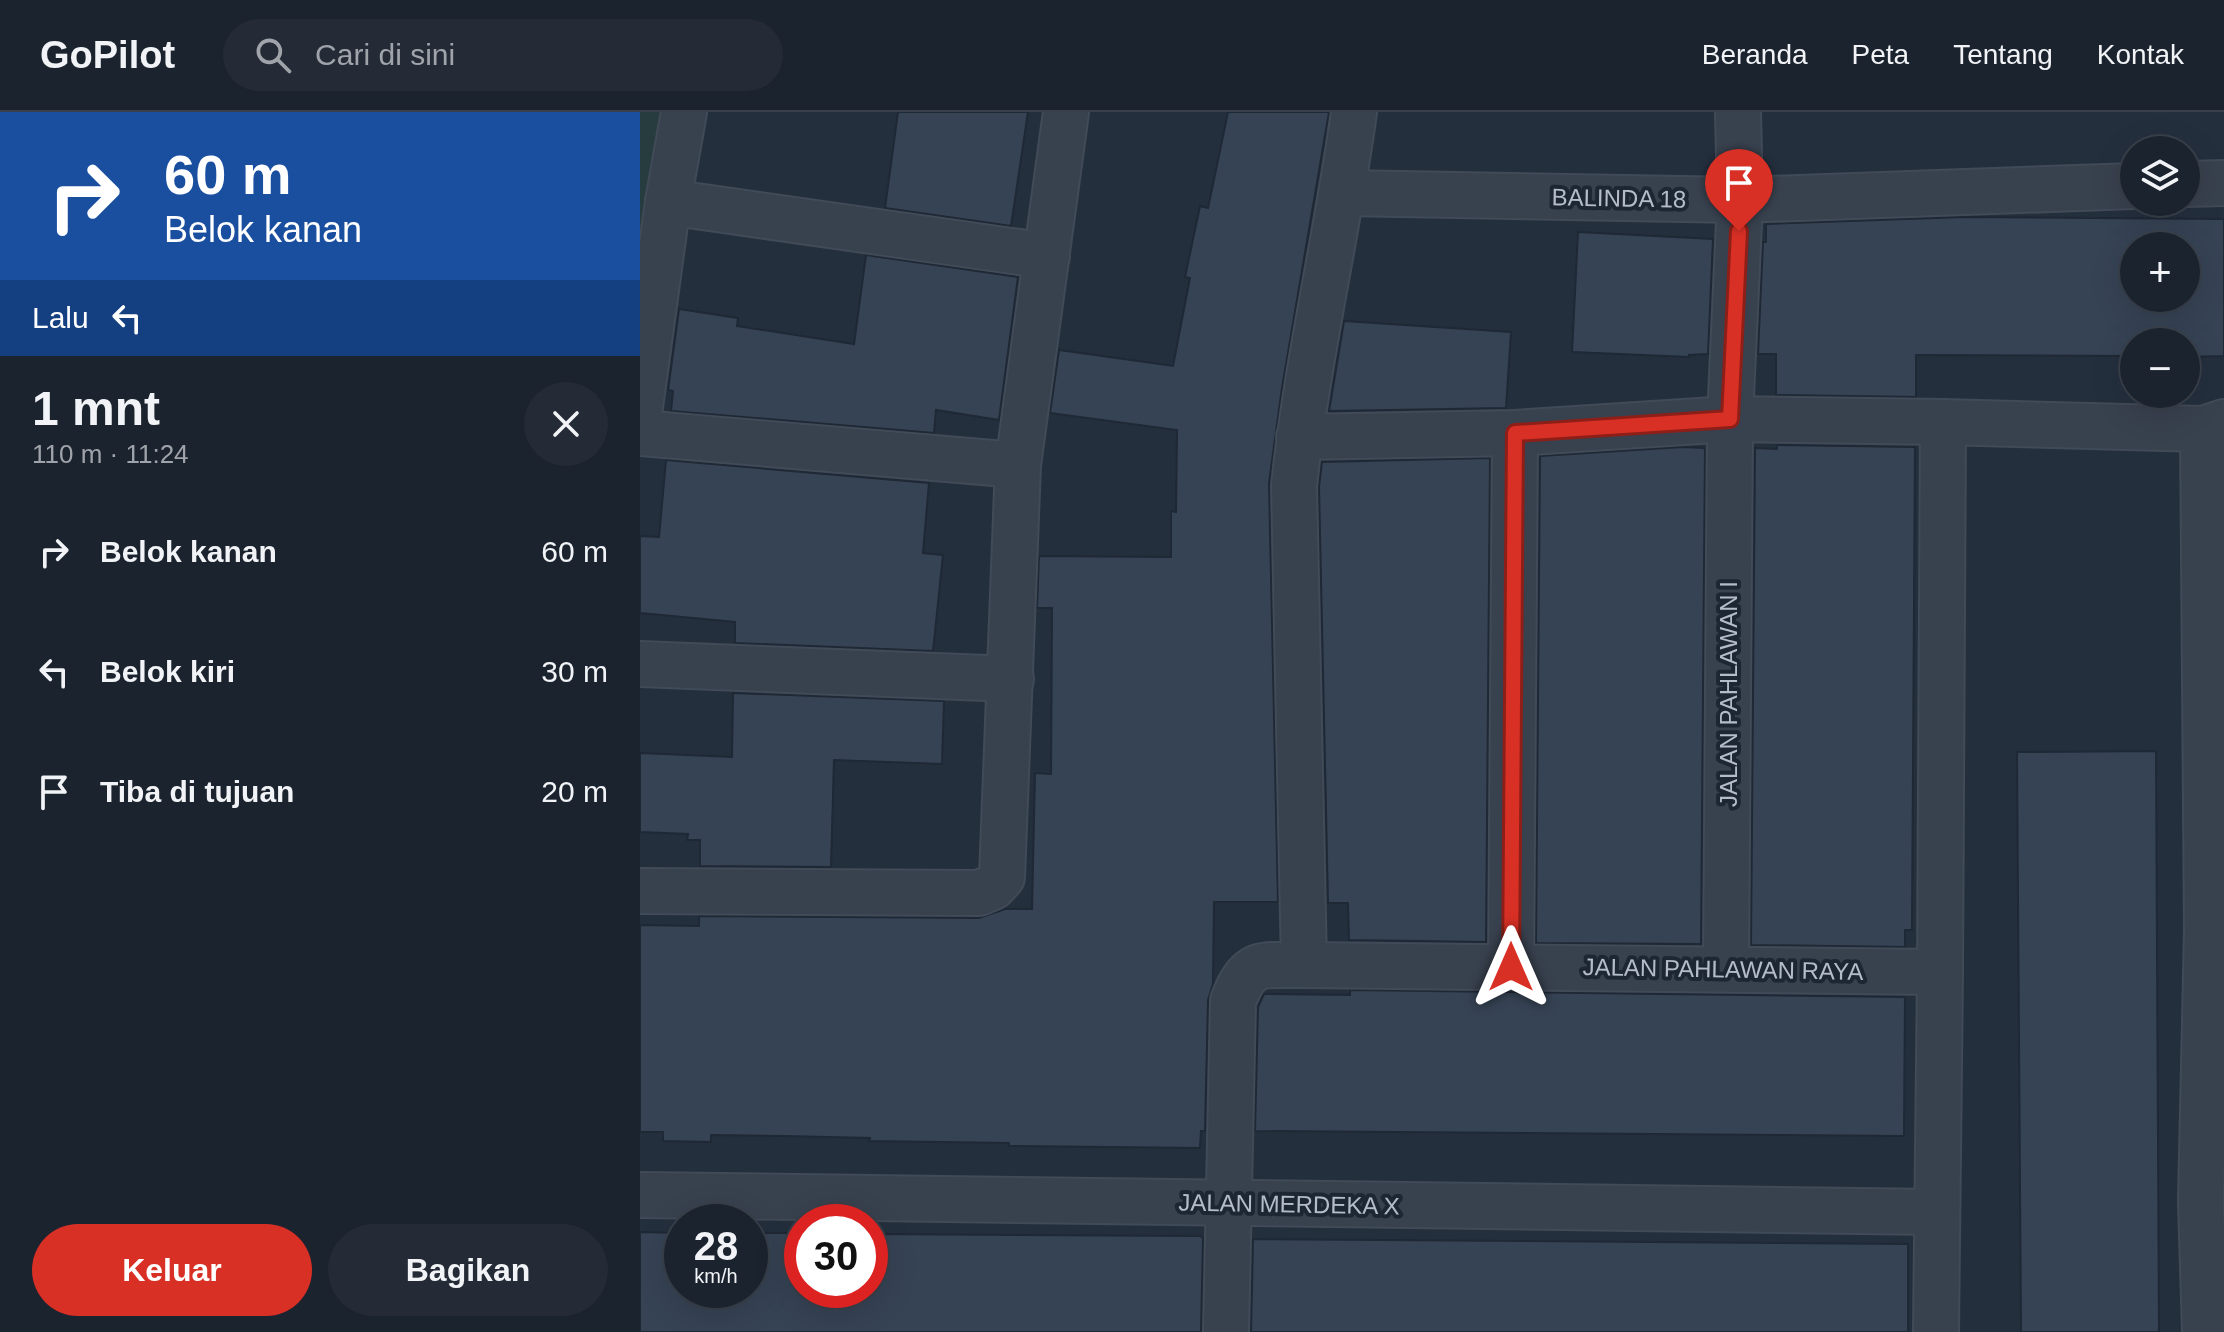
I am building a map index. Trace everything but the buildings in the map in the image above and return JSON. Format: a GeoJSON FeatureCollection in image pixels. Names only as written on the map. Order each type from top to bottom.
{"type":"FeatureCollection","features":[{"type":"Feature","properties":{"kind":"street"},"geometry":{"type":"LineString","coordinates":[[640,407],[668,202],[684,112]]}},
{"type":"Feature","properties":{"kind":"street"},"geometry":{"type":"LineString","coordinates":[[640,891],[979,893],[993,887],[1002,877],[1018,465],[1066,112]]}},
{"type":"Feature","properties":{"kind":"street"},"geometry":{"type":"LineString","coordinates":[[1304,965],[1294,486],[1299,437],[1343,193],[1354,112]]}},
{"type":"Feature","properties":{"kind":"street","name":"JALAN PAHLAWAN I"},"geometry":{"type":"LineString","coordinates":[[1726,969],[1730,419],[1740,200],[1738,112]]}},
{"type":"Feature","properties":{"kind":"street"},"geometry":{"type":"LineString","coordinates":[[2200,184],[2224,183]]}},
{"type":"Feature","properties":{"kind":"street","name":"BALINDA 18"},"geometry":{"type":"LineString","coordinates":[[1343,193],[1740,200],[2120,186]]}},
{"type":"Feature","properties":{"kind":"street"},"geometry":{"type":"LineString","coordinates":[[668,202],[1047,256]]}},
{"type":"Feature","properties":{"kind":"street"},"geometry":{"type":"LineString","coordinates":[[1299,437],[1515,433],[1730,419],[2214,426],[2216,931],[2212,1202],[2205,1332]]}},
{"type":"Feature","properties":{"kind":"street"},"geometry":{"type":"LineString","coordinates":[[1936,1332],[1943,422]]}},
{"type":"Feature","properties":{"kind":"street"},"geometry":{"type":"LineString","coordinates":[[640,433],[1018,465]]}},
{"type":"Feature","properties":{"kind":"street"},"geometry":{"type":"LineString","coordinates":[[1511,967],[1515,433]]}},
{"type":"Feature","properties":{"kind":"street"},"geometry":{"type":"LineString","coordinates":[[640,664],[1011,679]]}},
{"type":"Feature","properties":{"kind":"street","name":"JALAN PAHLAWAN RAYA"},"geometry":{"type":"LineString","coordinates":[[1226,1332],[1233,1001],[1241,979],[1257,966],[1940,972]]}},
{"type":"Feature","properties":{"kind":"street","name":"JALAN MERDEKA X"},"geometry":{"type":"LineString","coordinates":[[640,1195],[1937,1212]]}},
{"type":"Feature","properties":{"kind":"green space"},"geometry":{"type":"Polygon","coordinates":[[[640,112],[684,112],[640,371],[640,112]]]}},
{"type":"Feature","properties":{"kind":"route"},"geometry":{"type":"LineString","coordinates":[[1511,967],[1515,433],[1730,419],[1739,231]]}}]}
